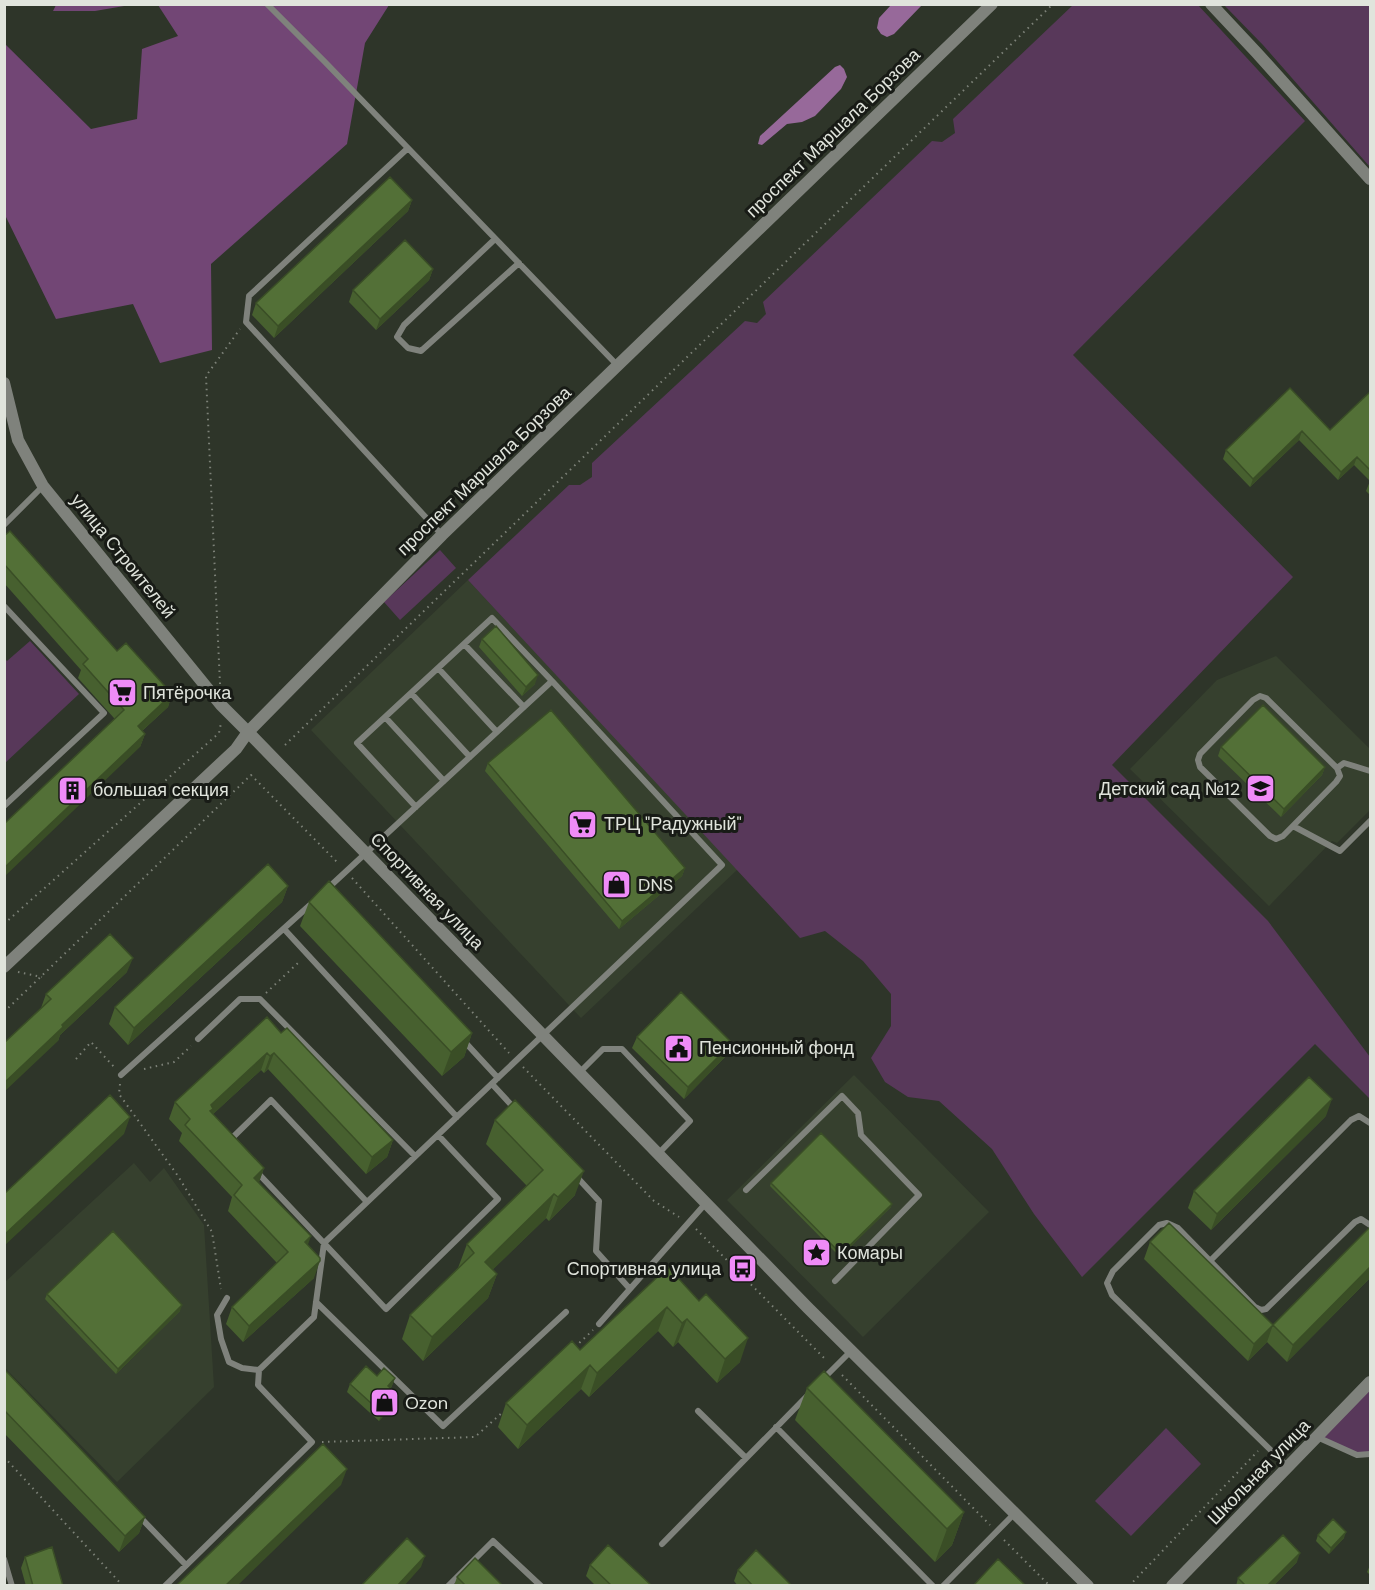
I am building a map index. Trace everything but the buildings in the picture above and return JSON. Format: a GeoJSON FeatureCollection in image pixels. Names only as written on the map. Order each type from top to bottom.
{"type":"FeatureCollection","features":[{"type":"Feature","properties":{"kind":"street","name":"проспект Маршала Борзова"},"geometry":{"type":"LineString","coordinates":[[9,969],[236,749],[248,732],[442,535],[992,4]]}},
{"type":"Feature","properties":{"kind":"street"},"geometry":{"type":"LineString","coordinates":[[1211,4],[1371,179]]}},
{"type":"Feature","properties":{"kind":"street","name":"улица Строителей"},"geometry":{"type":"LineString","coordinates":[[4,383],[18,440],[43,486],[221,705],[248,732]]}},
{"type":"Feature","properties":{"kind":"street","name":"Спортивная улица"},"geometry":{"type":"LineString","coordinates":[[248,732],[658,1154],[1088,1586]]}},
{"type":"Feature","properties":{"kind":"street","name":"Школьная улица"},"geometry":{"type":"LineString","coordinates":[[1172,1586],[1371,1382]]}},
{"type":"Feature","properties":{"kind":"lane"},"geometry":{"type":"LineString","coordinates":[[267,4],[618,367]]}},
{"type":"Feature","properties":{"kind":"lane"},"geometry":{"type":"LineString","coordinates":[[408,148],[249,296],[246,322],[442,535]]}},
{"type":"Feature","properties":{"kind":"lane"},"geometry":{"type":"LineString","coordinates":[[495,239],[404,326],[398,336],[408,348],[421,351],[519,263]]}},
{"type":"Feature","properties":{"kind":"lane"},"geometry":{"type":"LineString","coordinates":[[4,525],[43,486]]}},
{"type":"Feature","properties":{"kind":"lane"},"geometry":{"type":"LineString","coordinates":[[4,606],[104,714],[4,806]]}},
{"type":"Feature","properties":{"kind":"lane"},"geometry":{"type":"LineString","coordinates":[[165,1586],[312,1442],[258,1385],[259,1371],[314,1317],[324,1243],[722,865],[492,618],[357,743],[416,807]]}},
{"type":"Feature","properties":{"kind":"lane"},"geometry":{"type":"LineString","coordinates":[[464,644],[524,707]]}},
{"type":"Feature","properties":{"kind":"lane"},"geometry":{"type":"LineString","coordinates":[[438,668],[497,732]]}},
{"type":"Feature","properties":{"kind":"lane"},"geometry":{"type":"LineString","coordinates":[[333,899],[325,891],[552,681]]}},
{"type":"Feature","properties":{"kind":"lane"},"geometry":{"type":"LineString","coordinates":[[411,693],[470,757]]}},
{"type":"Feature","properties":{"kind":"lane"},"geometry":{"type":"LineString","coordinates":[[1260,696],[1266,698],[1337,768],[1340,776],[1293,826],[1283,836],[1276,839],[1270,836],[1200,767],[1198,760],[1200,754],[1253,700],[1260,696]]}},
{"type":"Feature","properties":{"kind":"lane"},"geometry":{"type":"LineString","coordinates":[[385,717],[444,781]]}},
{"type":"Feature","properties":{"kind":"lane"},"geometry":{"type":"LineString","coordinates":[[1337,768],[1344,763],[1371,771]]}},
{"type":"Feature","properties":{"kind":"lane"},"geometry":{"type":"LineString","coordinates":[[1293,826],[1340,851],[1371,822]]}},
{"type":"Feature","properties":{"kind":"lane"},"geometry":{"type":"LineString","coordinates":[[121,1075],[317,899]]}},
{"type":"Feature","properties":{"kind":"lane"},"geometry":{"type":"LineString","coordinates":[[285,930],[457,1117]]}},
{"type":"Feature","properties":{"kind":"lane"},"geometry":{"type":"LineString","coordinates":[[198,1039],[240,999],[260,999],[415,1156]]}},
{"type":"Feature","properties":{"kind":"lane"},"geometry":{"type":"LineString","coordinates":[[459,1036],[498,1078]]}},
{"type":"Feature","properties":{"kind":"lane"},"geometry":{"type":"LineString","coordinates":[[579,1073],[603,1049],[622,1049],[690,1121],[658,1154]]}},
{"type":"Feature","properties":{"kind":"lane"},"geometry":{"type":"LineString","coordinates":[[492,1084],[523,1117]]}},
{"type":"Feature","properties":{"kind":"lane"},"geometry":{"type":"LineString","coordinates":[[746,1190],[842,1096],[850,1104],[858,1113],[861,1135],[919,1195],[835,1281]]}},
{"type":"Feature","properties":{"kind":"lane"},"geometry":{"type":"LineString","coordinates":[[236,1149],[228,1140],[271,1100],[367,1202]]}},
{"type":"Feature","properties":{"kind":"lane"},"geometry":{"type":"LineString","coordinates":[[1210,1261],[1351,1120],[1359,1116],[1371,1123]]}},
{"type":"Feature","properties":{"kind":"lane"},"geometry":{"type":"LineString","coordinates":[[252,1166],[386,1309],[498,1199],[438,1135]]}},
{"type":"Feature","properties":{"kind":"lane"},"geometry":{"type":"LineString","coordinates":[[568,1167],[599,1201],[596,1251],[630,1289]]}},
{"type":"Feature","properties":{"kind":"lane"},"geometry":{"type":"LineString","coordinates":[[599,1324],[706,1202]]}},
{"type":"Feature","properties":{"kind":"lane"},"geometry":{"type":"LineString","coordinates":[[1288,1468],[1112,1295],[1107,1283],[1113,1271],[1143,1240],[1159,1226],[1167,1223],[1178,1228],[1255,1307],[1261,1310],[1266,1309],[1355,1222],[1361,1219],[1371,1225]]}},
{"type":"Feature","properties":{"kind":"lane"},"geometry":{"type":"LineString","coordinates":[[227,1298],[217,1314],[221,1339],[229,1362],[242,1368],[259,1371]]}},
{"type":"Feature","properties":{"kind":"lane"},"geometry":{"type":"LineString","coordinates":[[316,1302],[443,1426],[566,1312]]}},
{"type":"Feature","properties":{"kind":"lane"},"geometry":{"type":"LineString","coordinates":[[817,1385],[851,1350]]}},
{"type":"Feature","properties":{"kind":"lane"},"geometry":{"type":"LineString","coordinates":[[662,1544],[809,1393]]}},
{"type":"Feature","properties":{"kind":"lane"},"geometry":{"type":"LineString","coordinates":[[698,1411],[746,1458]]}},
{"type":"Feature","properties":{"kind":"lane"},"geometry":{"type":"LineString","coordinates":[[776,1427],[933,1586]]}},
{"type":"Feature","properties":{"kind":"lane"},"geometry":{"type":"LineString","coordinates":[[1317,1437],[1357,1455],[1371,1454]]}},
{"type":"Feature","properties":{"kind":"lane"},"geometry":{"type":"LineString","coordinates":[[137,1514],[185,1564]]}},
{"type":"Feature","properties":{"kind":"lane"},"geometry":{"type":"LineString","coordinates":[[943,1586],[1015,1514]]}},
{"type":"Feature","properties":{"kind":"lane"},"geometry":{"type":"LineString","coordinates":[[448,1586],[493,1541],[541,1586]]}},
{"type":"Feature","properties":{"kind":"lane"},"geometry":{"type":"LineString","coordinates":[[4,1559],[12,1586]]}},
{"type":"Feature","properties":{"kind":"path"},"geometry":{"type":"LineString","coordinates":[[285,745],[1053,4]]}},
{"type":"Feature","properties":{"kind":"path"},"geometry":{"type":"LineString","coordinates":[[4,1012],[250,776],[346,871],[516,1060],[654,1201],[699,1231],[1050,1586]]}},
{"type":"Feature","properties":{"kind":"path"},"geometry":{"type":"LineString","coordinates":[[260,999],[307,954]]}},
{"type":"Feature","properties":{"kind":"path"},"geometry":{"type":"LineString","coordinates":[[9,969],[42,977]]}},
{"type":"Feature","properties":{"kind":"path"},"geometry":{"type":"LineString","coordinates":[[142,1070],[174,1062],[198,1039]]}},
{"type":"Feature","properties":{"kind":"path"},"geometry":{"type":"LineString","coordinates":[[76,1059],[91,1042],[121,1075],[119,1094],[178,1176],[212,1232],[221,1292],[227,1298]]}},
{"type":"Feature","properties":{"kind":"path"},"geometry":{"type":"LineString","coordinates":[[1129,1586],[1265,1444]]}},
{"type":"Feature","properties":{"kind":"path"},"geometry":{"type":"LineString","coordinates":[[4,1457],[123,1586]]}},
{"type":"Feature","properties":{"kind":"shaded area"},"geometry":{"type":"Polygon","coordinates":[[[56,4],[130,5],[95,11],[53,11],[56,4]]]}},
{"type":"Feature","properties":{"kind":"shaded area"},"geometry":{"type":"Polygon","coordinates":[[[158,5],[389,5],[365,43],[347,144],[211,264],[212,350],[160,363],[133,304],[56,319],[5,215],[5,44],[91,129],[137,119],[142,49],[178,36],[158,5]]]}},
{"type":"Feature","properties":{"kind":"shaded area"},"geometry":{"type":"Polygon","coordinates":[[[891,5],[922,5],[894,34],[887,37],[877,28],[879,18],[891,5]]]}},
{"type":"Feature","properties":{"kind":"shaded area"},"geometry":{"type":"Polygon","coordinates":[[[1073,5],[1198,5],[1305,121],[1073,355],[1293,577],[1112,765],[1268,921],[1370,1057],[1370,1099],[1315,1044],[1082,1277],[1034,1214],[992,1149],[939,1101],[908,1097],[885,1082],[871,1058],[891,1026],[891,994],[863,961],[825,931],[800,938],[468,580],[569,485],[580,485],[592,477],[592,463],[745,321],[757,323],[766,314],[763,302],[932,141],[942,142],[955,133],[953,119],[1073,5]]]}},
{"type":"Feature","properties":{"kind":"shaded area"},"geometry":{"type":"Polygon","coordinates":[[[1224,5],[1370,5],[1370,167],[1263,45],[1224,5]]]}},
{"type":"Feature","properties":{"kind":"shaded area"},"geometry":{"type":"Polygon","coordinates":[[[840,65],[847,77],[841,89],[815,116],[802,122],[787,124],[762,145],[758,144],[760,136],[835,67],[840,65]]]}},
{"type":"Feature","properties":{"kind":"shaded area"},"geometry":{"type":"Polygon","coordinates":[[[440,550],[456,568],[400,620],[384,602],[440,550]]]}},
{"type":"Feature","properties":{"kind":"shaded area"},"geometry":{"type":"Polygon","coordinates":[[[468,580],[738,869],[581,1018],[311,730],[468,580]]]}},
{"type":"Feature","properties":{"kind":"shaded area"},"geometry":{"type":"Polygon","coordinates":[[[30,641],[79,694],[5,763],[5,659],[7,661],[30,641]]]}},
{"type":"Feature","properties":{"kind":"shaded area","name":"Детский сад №12"},"geometry":{"type":"Polygon","coordinates":[[[1276,656],[1370,749],[1370,810],[1337,843],[1332,841],[1269,906],[1130,769],[1217,680],[1276,656]]]}},
{"type":"Feature","properties":{"kind":"shaded area"},"geometry":{"type":"Polygon","coordinates":[[[854,1075],[989,1212],[863,1337],[727,1200],[854,1075]]]}},
{"type":"Feature","properties":{"kind":"shaded area"},"geometry":{"type":"Polygon","coordinates":[[[134,1163],[150,1182],[164,1168],[204,1225],[214,1387],[117,1482],[5,1368],[5,1282],[134,1163]]]}},
{"type":"Feature","properties":{"kind":"shaded area"},"geometry":{"type":"Polygon","coordinates":[[[1370,1382],[1370,1454],[1357,1455],[1317,1437],[1370,1382]]]}},
{"type":"Feature","properties":{"kind":"shaded area"},"geometry":{"type":"Polygon","coordinates":[[[1166,1428],[1201,1464],[1131,1536],[1095,1501],[1166,1428]]]}},
{"type":"Feature","properties":{"kind":"place","name":"Пятёрочка"},"geometry":{"type":"Point","coordinates":[122,693]}},
{"type":"Feature","properties":{"kind":"place","name":"Детский сад №12"},"geometry":{"type":"Point","coordinates":[1261,789]}},
{"type":"Feature","properties":{"kind":"place","name":"большая секция"},"geometry":{"type":"Point","coordinates":[72,790]}},
{"type":"Feature","properties":{"kind":"place","name":"ТРЦ \"Радужный\""},"geometry":{"type":"Point","coordinates":[583,824]}},
{"type":"Feature","properties":{"kind":"place","name":"DNS"},"geometry":{"type":"Point","coordinates":[617,885]}},
{"type":"Feature","properties":{"kind":"place","name":"Пенсионный фонд"},"geometry":{"type":"Point","coordinates":[678,1048]}},
{"type":"Feature","properties":{"kind":"place","name":"Комары"},"geometry":{"type":"Point","coordinates":[816,1253]}},
{"type":"Feature","properties":{"kind":"place","name":"Спортивная улица"},"geometry":{"type":"Point","coordinates":[742,1269]}},
{"type":"Feature","properties":{"kind":"place","name":"Ozon"},"geometry":{"type":"Point","coordinates":[384,1403]}}]}
